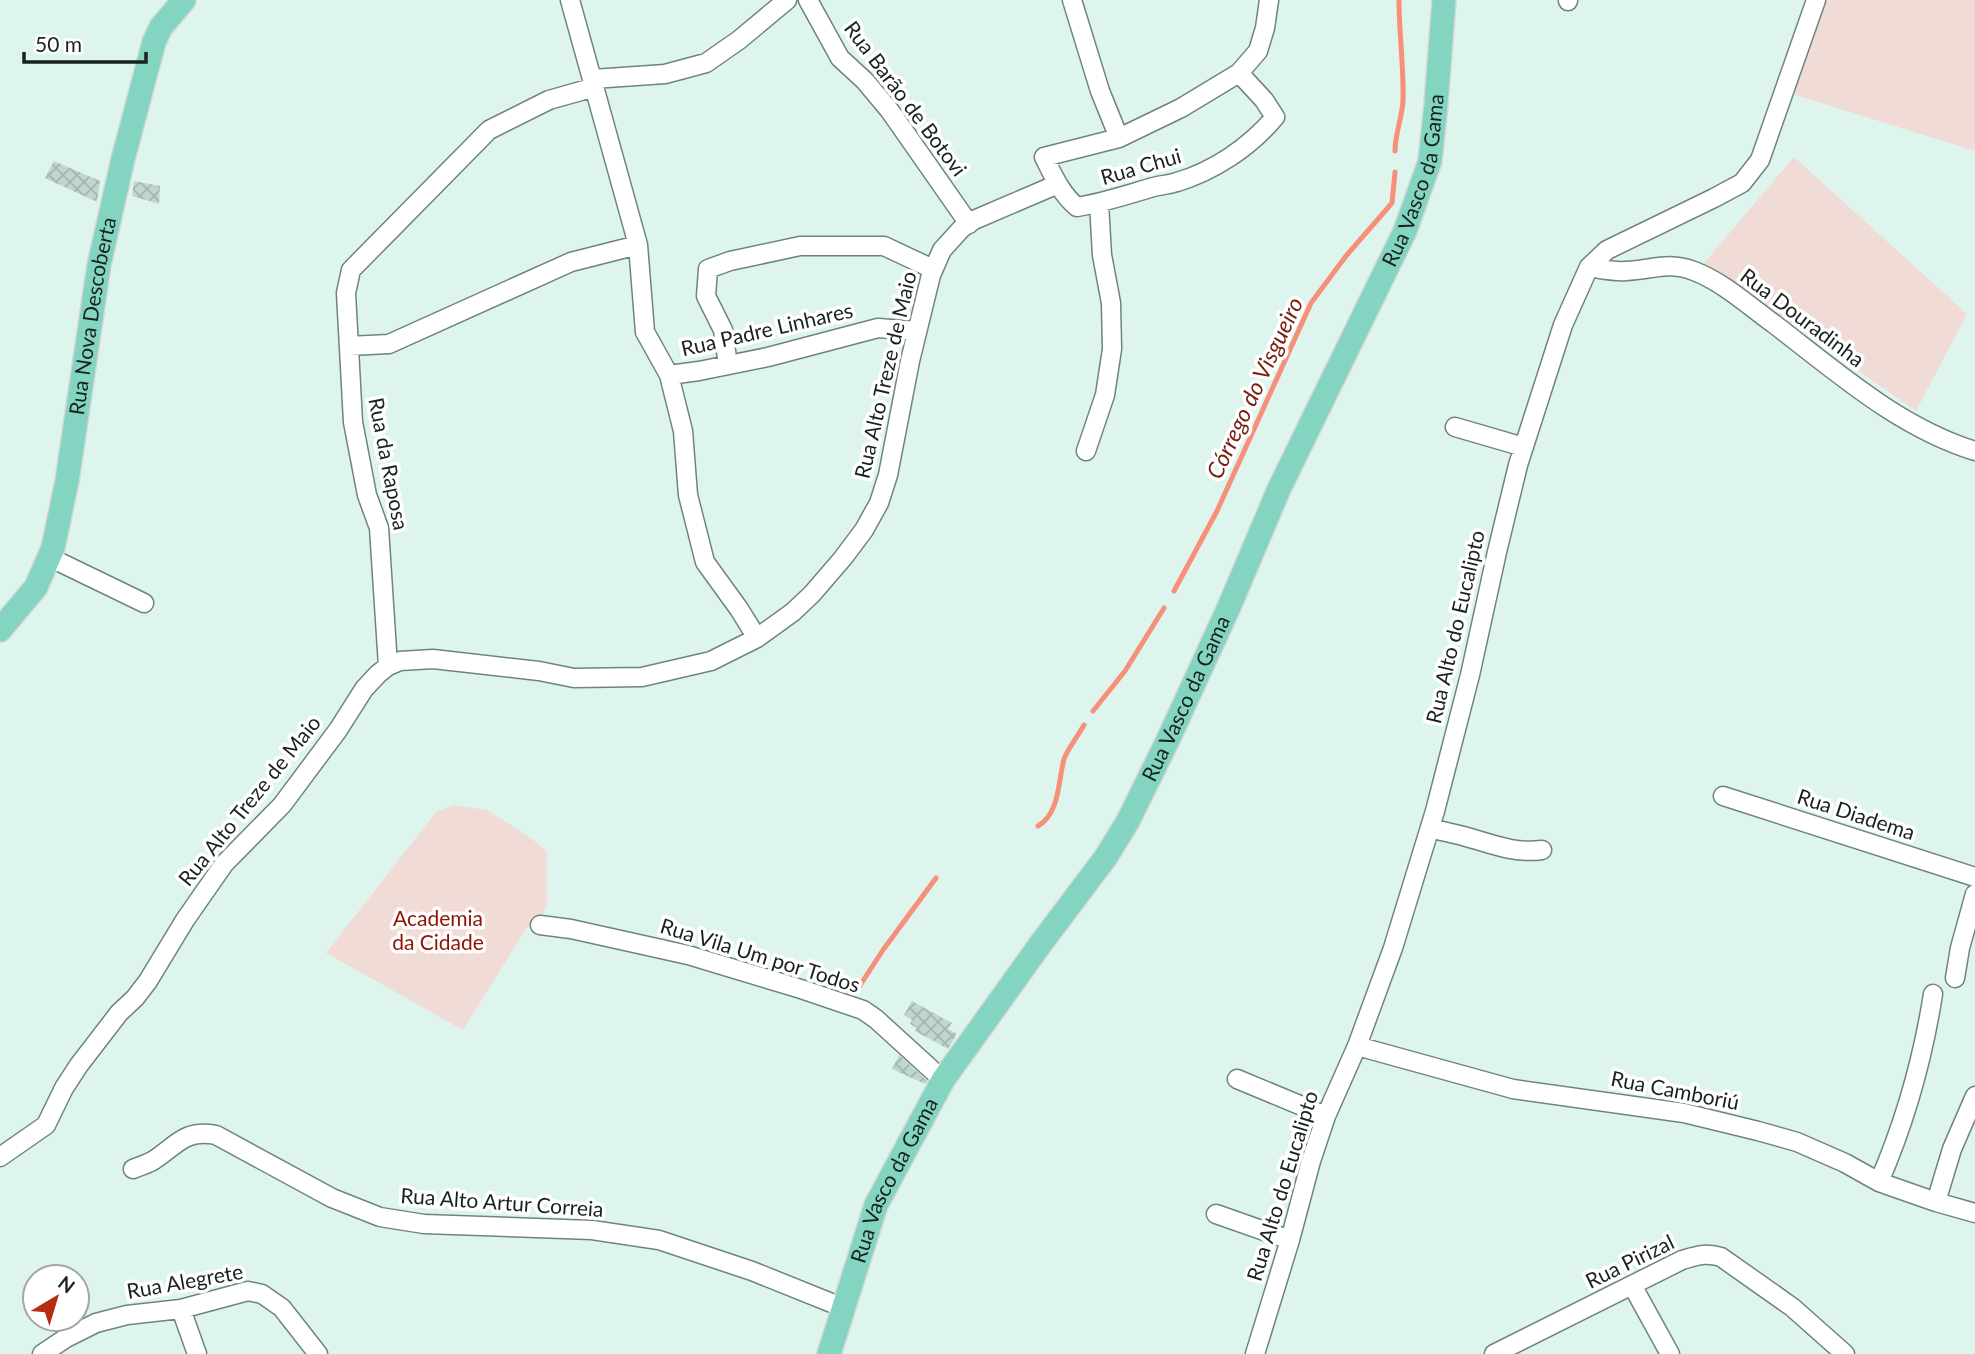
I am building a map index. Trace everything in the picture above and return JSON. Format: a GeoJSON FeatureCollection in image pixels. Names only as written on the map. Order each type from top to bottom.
{"type":"FeatureCollection","features":[{"type":"Feature","properties":{"kind":"main road","name":"Rua Nova Descoberta"},"geometry":{"type":"LineString","coordinates":[[0,630],[36,587],[53,548],[67,481],[99,265],[123,159],[153,42],[161,27],[184,0]]}},
{"type":"Feature","properties":{"kind":"main road","name":"Rua Vasco da Gama"},"geometry":{"type":"LineString","coordinates":[[829,1354],[876,1205],[943,1080],[1106,857],[1128,821],[1229,607],[1279,489],[1405,231],[1430,161],[1444,0]]}},
{"type":"Feature","properties":{"kind":"street"},"geometry":{"type":"LineString","coordinates":[[570,0],[638,245],[645,332],[669,374],[683,431],[688,495],[705,562],[757,638]]}},
{"type":"Feature","properties":{"kind":"street"},"geometry":{"type":"LineString","coordinates":[[594,83],[665,74],[706,63],[739,40],[787,0]]}},
{"type":"Feature","properties":{"kind":"street","name":"Rua Barão de Botovi"},"geometry":{"type":"LineString","coordinates":[[808,0],[840,58],[890,110],[969,223]]}},
{"type":"Feature","properties":{"kind":"street"},"geometry":{"type":"LineString","coordinates":[[1072,0],[1100,91],[1119,138],[1181,108],[1239,74],[1258,51],[1269,0]]}},
{"type":"Feature","properties":{"kind":"street","name":"Rua Alto do Eucalipto"},"geometry":{"type":"LineString","coordinates":[[1255,1354],[1311,1161],[1326,1116],[1357,1046],[1393,948],[1430,828],[1471,675],[1497,552],[1524,447],[1563,325],[1589,267],[1607,250],[1742,183],[1760,160],[1816,0]]}},
{"type":"Feature","properties":{"kind":"street","name":"Rua Chui"},"geometry":{"type":"LineString","coordinates":[[1119,138],[1044,157],[1058,184],[1077,207],[1175,183],[1202,173],[1256,138],[1275,117],[1264,100],[1239,74]]}},
{"type":"Feature","properties":{"kind":"street","name":"Rua da Raposa"},"geometry":{"type":"LineString","coordinates":[[388,666],[379,528],[367,495],[353,422],[346,293],[351,270],[489,130],[549,100],[594,83]]}},
{"type":"Feature","properties":{"kind":"street","name":"Rua Alto Treze de Maio"},"geometry":{"type":"LineString","coordinates":[[0,1157],[46,1125],[79,1065],[148,981],[185,920],[224,864],[282,805],[338,730],[364,689],[388,666],[400,662],[433,659],[540,671],[574,678],[642,677],[711,661],[757,638],[793,612],[850,549],[879,503],[888,475],[917,331],[933,270],[942,250],[969,223],[1058,184]]}},
{"type":"Feature","properties":{"kind":"street"},"geometry":{"type":"LineString","coordinates":[[1086,451],[1105,395],[1112,349],[1111,303],[1102,255],[1099,203]]}},
{"type":"Feature","properties":{"kind":"street"},"geometry":{"type":"LineString","coordinates":[[349,346],[389,344],[571,262],[638,245]]}},
{"type":"Feature","properties":{"kind":"street"},"geometry":{"type":"LineString","coordinates":[[728,365],[723,330],[705,296],[708,268],[800,246],[884,246],[933,270]]}},
{"type":"Feature","properties":{"kind":"street","name":"Rua Douradinha"},"geometry":{"type":"LineString","coordinates":[[1589,267],[1625,271],[1664,265],[1696,271],[1731,292],[1892,412],[1914,426],[1975,451]]}},
{"type":"Feature","properties":{"kind":"street","name":"Rua Padre Linhares"},"geometry":{"type":"LineString","coordinates":[[669,374],[728,365],[878,328],[917,331]]}},
{"type":"Feature","properties":{"kind":"street"},"geometry":{"type":"LineString","coordinates":[[1455,427],[1524,447]]}},
{"type":"Feature","properties":{"kind":"street"},"geometry":{"type":"LineString","coordinates":[[49,557],[144,603]]}},
{"type":"Feature","properties":{"kind":"street","name":"Rua Diadema"},"geometry":{"type":"LineString","coordinates":[[1723,796],[1975,877]]}},
{"type":"Feature","properties":{"kind":"street"},"geometry":{"type":"LineString","coordinates":[[1430,828],[1503,849],[1526,852],[1542,850]]}},
{"type":"Feature","properties":{"kind":"street"},"geometry":{"type":"LineString","coordinates":[[1955,978],[1959,948],[1975,894]]}},
{"type":"Feature","properties":{"kind":"street","name":"Rua Vila Um por Todos"},"geometry":{"type":"LineString","coordinates":[[540,925],[571,929],[688,956],[863,1010],[943,1080]]}},
{"type":"Feature","properties":{"kind":"street"},"geometry":{"type":"LineString","coordinates":[[1880,1182],[1914,1083],[1933,993]]}},
{"type":"Feature","properties":{"kind":"street","name":"Rua Camboriú"},"geometry":{"type":"LineString","coordinates":[[1357,1046],[1513,1089],[1684,1113],[1758,1131],[1797,1142],[1880,1182],[1975,1213]]}},
{"type":"Feature","properties":{"kind":"street"},"geometry":{"type":"LineString","coordinates":[[1237,1079],[1326,1116]]}},
{"type":"Feature","properties":{"kind":"street"},"geometry":{"type":"LineString","coordinates":[[1936,1202],[1957,1136],[1975,1096]]}},
{"type":"Feature","properties":{"kind":"street","name":"Rua Alto Artur Correia"},"geometry":{"type":"LineString","coordinates":[[132,1169],[153,1160],[192,1134],[203,1132],[216,1135],[332,1198],[380,1217],[435,1225],[592,1230],[659,1240],[752,1271],[844,1308]]}},
{"type":"Feature","properties":{"kind":"street"},"geometry":{"type":"LineString","coordinates":[[1216,1214],[1290,1240]]}},
{"type":"Feature","properties":{"kind":"street","name":"Rua Pirizal"},"geometry":{"type":"LineString","coordinates":[[1494,1354],[1632,1285],[1701,1254],[1721,1257],[1792,1307],[1845,1354]]}},
{"type":"Feature","properties":{"kind":"street"},"geometry":{"type":"LineString","coordinates":[[1632,1285],[1670,1354]]}},
{"type":"Feature","properties":{"kind":"street","name":"Rua Alegrete"},"geometry":{"type":"LineString","coordinates":[[42,1354],[65,1338],[96,1323],[127,1315],[181,1309],[248,1291],[262,1294],[282,1308],[318,1354]]}},
{"type":"Feature","properties":{"kind":"street"},"geometry":{"type":"LineString","coordinates":[[181,1309],[197,1354]]}},
{"type":"Feature","properties":{"kind":"green space"},"geometry":{"type":"Polygon","coordinates":[[[1822,0],[1975,0],[1975,151],[1792,94],[1822,0]]]}},
{"type":"Feature","properties":{"kind":"green space"},"geometry":{"type":"Polygon","coordinates":[[[1794,157],[1967,314],[1916,411],[1704,263],[1794,157]]]}},
{"type":"Feature","properties":{"kind":"green space","name":"Academia da Cidade"},"geometry":{"type":"Polygon","coordinates":[[[453,805],[487,810],[531,838],[547,852],[547,904],[541,918],[526,929],[463,1030],[326,953],[436,812],[453,805]]]}},
{"type":"Feature","properties":{"kind":"building"},"geometry":{"type":"Polygon","coordinates":[[[54,161],[100,181],[97,202],[45,178],[54,161]]]}},
{"type":"Feature","properties":{"kind":"building"},"geometry":{"type":"Polygon","coordinates":[[[134,181],[160,186],[159,204],[132,196],[134,181]]]}},
{"type":"Feature","properties":{"kind":"building"},"geometry":{"type":"Polygon","coordinates":[[[912,1001],[952,1023],[948,1029],[957,1034],[948,1049],[915,1031],[917,1028],[910,1024],[912,1020],[904,1015],[912,1001]]]}},
{"type":"Feature","properties":{"kind":"building"},"geometry":{"type":"Polygon","coordinates":[[[899,1055],[927,1081],[925,1084],[892,1069],[899,1055]]]}},
{"type":"Feature","properties":{"kind":"waterway","name":"Córrego do Visgueiro"},"geometry":{"type":"LineString","coordinates":[[1395,151],[1403,101],[1399,0]]}},
{"type":"Feature","properties":{"kind":"waterway","name":"Córrego do Visgueiro"},"geometry":{"type":"LineString","coordinates":[[1174,591],[1217,511],[1311,303],[1346,256],[1392,203],[1395,172]]}},
{"type":"Feature","properties":{"kind":"waterway","name":"Córrego do Visgueiro"},"geometry":{"type":"LineString","coordinates":[[1093,711],[1125,671],[1164,608]]}},
{"type":"Feature","properties":{"kind":"waterway","name":"Córrego do Visgueiro"},"geometry":{"type":"LineString","coordinates":[[1038,826],[1054,805],[1064,759],[1084,725]]}},
{"type":"Feature","properties":{"kind":"waterway","name":"Córrego do Visgueiro"},"geometry":{"type":"LineString","coordinates":[[857,990],[936,878]]}}]}
